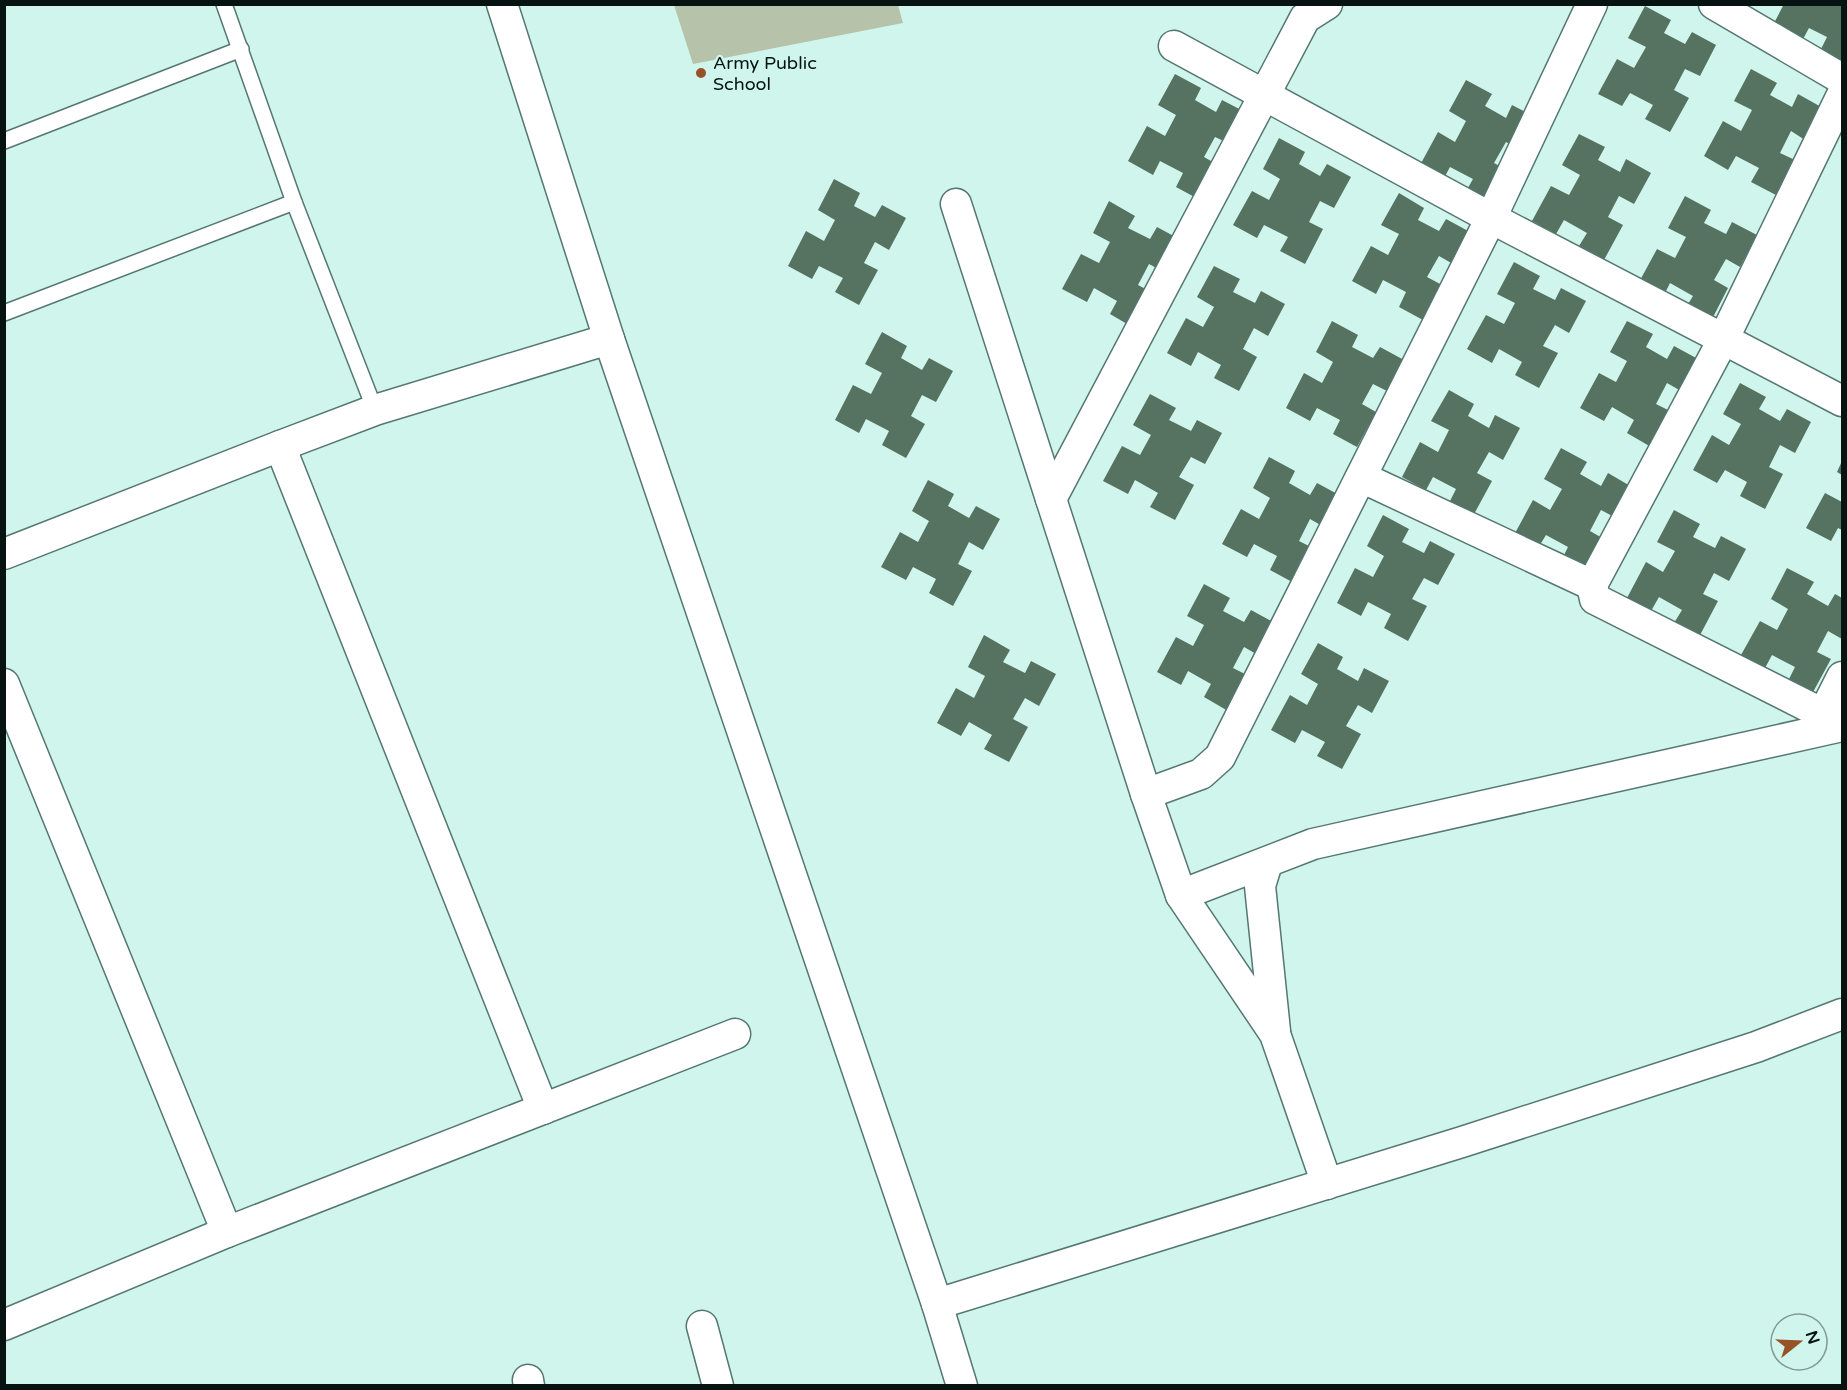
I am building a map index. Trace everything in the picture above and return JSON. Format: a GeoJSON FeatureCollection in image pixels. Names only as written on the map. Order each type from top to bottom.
{"type":"FeatureCollection","features":[{"type":"Feature","properties":{"kind":"street"},"geometry":{"type":"LineString","coordinates":[[502,4],[609,339],[937,1304],[962,1386]]}},
{"type":"Feature","properties":{"kind":"street"},"geometry":{"type":"LineString","coordinates":[[1051,499],[1305,18],[1327,4]]}},
{"type":"Feature","properties":{"kind":"street"},"geometry":{"type":"LineString","coordinates":[[1146,794],[1201,774],[1220,757],[1491,218],[1592,4]]}},
{"type":"Feature","properties":{"kind":"street"},"geometry":{"type":"LineString","coordinates":[[1714,4],[1842,79]]}},
{"type":"Feature","properties":{"kind":"street"},"geometry":{"type":"LineString","coordinates":[[1174,46],[1491,218],[1842,401]]}},
{"type":"Feature","properties":{"kind":"street"},"geometry":{"type":"LineString","coordinates":[[1826,724],[1595,599],[1592,585],[1723,340],[1842,95]]}},
{"type":"Feature","properties":{"kind":"street"},"geometry":{"type":"LineString","coordinates":[[956,204],[1146,794],[1181,895],[1275,1034]]}},
{"type":"Feature","properties":{"kind":"street"},"geometry":{"type":"LineString","coordinates":[[4,554],[375,410],[609,339]]}},
{"type":"Feature","properties":{"kind":"street"},"geometry":{"type":"LineString","coordinates":[[280,446],[543,1109]]}},
{"type":"Feature","properties":{"kind":"street"},"geometry":{"type":"LineString","coordinates":[[1361,477],[1592,585]]}},
{"type":"Feature","properties":{"kind":"street"},"geometry":{"type":"LineString","coordinates":[[1826,724],[1842,677]]}},
{"type":"Feature","properties":{"kind":"street"},"geometry":{"type":"LineString","coordinates":[[4,684],[227,1232]]}},
{"type":"Feature","properties":{"kind":"street"},"geometry":{"type":"LineString","coordinates":[[1181,895],[1313,844],[1826,724]]}},
{"type":"Feature","properties":{"kind":"street"},"geometry":{"type":"LineString","coordinates":[[1267,863],[1260,886],[1275,1034],[1327,1184]]}},
{"type":"Feature","properties":{"kind":"street"},"geometry":{"type":"LineString","coordinates":[[937,1304],[1473,1139],[1756,1047],[1842,1014]]}},
{"type":"Feature","properties":{"kind":"street"},"geometry":{"type":"LineString","coordinates":[[4,1325],[227,1232],[735,1034]]}},
{"type":"Feature","properties":{"kind":"street"},"geometry":{"type":"LineString","coordinates":[[702,1326],[718,1386]]}},
{"type":"Feature","properties":{"kind":"lane"},"geometry":{"type":"LineString","coordinates":[[224,4],[294,202],[375,410]]}},
{"type":"Feature","properties":{"kind":"lane"},"geometry":{"type":"LineString","coordinates":[[4,141],[241,49]]}},
{"type":"Feature","properties":{"kind":"lane"},"geometry":{"type":"LineString","coordinates":[[4,313],[294,202]]}},
{"type":"Feature","properties":{"kind":"green space"},"geometry":{"type":"Polygon","coordinates":[[[674,5],[898,5],[903,23],[693,64],[674,5]]]}},
{"type":"Feature","properties":{"kind":"building"},"geometry":{"type":"Polygon","coordinates":[[[1784,4],[1842,4],[1842,63],[1820,51],[1827,37],[1809,28],[1802,41],[1773,25],[1784,4]]]}},
{"type":"Feature","properties":{"kind":"building"},"geometry":{"type":"Polygon","coordinates":[[[1645,6],[1671,20],[1664,33],[1685,44],[1692,32],[1716,45],[1700,76],[1685,69],[1674,90],[1689,98],[1670,132],[1645,119],[1653,105],[1630,93],[1622,106],[1598,94],[1617,59],[1634,68],[1646,47],[1628,38],[1645,6]]]}},
{"type":"Feature","properties":{"kind":"building"},"geometry":{"type":"Polygon","coordinates":[[[1751,69],[1777,83],[1770,95],[1792,107],[1798,94],[1823,108],[1805,140],[1791,131],[1780,153],[1795,160],[1776,195],[1751,182],[1759,168],[1736,156],[1728,170],[1704,156],[1723,121],[1741,131],[1752,110],[1734,101],[1751,69]]]}},
{"type":"Feature","properties":{"kind":"building"},"geometry":{"type":"Polygon","coordinates":[[[1175,74],[1201,88],[1195,100],[1216,112],[1222,100],[1247,113],[1230,144],[1215,137],[1204,157],[1218,165],[1200,200],[1176,187],[1183,173],[1160,161],[1153,175],[1128,161],[1147,126],[1165,136],[1176,115],[1158,105],[1175,74]]]}},
{"type":"Feature","properties":{"kind":"building"},"geometry":{"type":"Polygon","coordinates":[[[1466,80],[1492,94],[1485,106],[1506,118],[1512,105],[1537,118],[1520,150],[1506,142],[1494,163],[1509,171],[1490,206],[1465,193],[1473,179],[1450,167],[1443,180],[1419,167],[1438,132],[1455,142],[1466,121],[1449,111],[1466,80]]]}},
{"type":"Feature","properties":{"kind":"building"},"geometry":{"type":"Polygon","coordinates":[[[1579,134],[1605,147],[1598,160],[1620,172],[1626,159],[1651,173],[1634,204],[1619,196],[1608,217],[1623,225],[1604,260],[1579,246],[1587,233],[1564,220],[1556,234],[1532,221],[1551,186],[1569,195],[1580,175],[1562,165],[1579,134]]]}},
{"type":"Feature","properties":{"kind":"building"},"geometry":{"type":"Polygon","coordinates":[[[1279,138],[1305,152],[1299,164],[1320,176],[1327,164],[1351,177],[1334,208],[1320,201],[1309,222],[1323,229],[1305,264],[1280,251],[1288,237],[1264,225],[1257,238],[1233,225],[1252,191],[1269,200],[1280,179],[1263,169],[1279,138]]]}},
{"type":"Feature","properties":{"kind":"building"},"geometry":{"type":"Polygon","coordinates":[[[834,179],[860,193],[854,206],[875,217],[882,205],[906,218],[889,250],[875,242],[864,263],[878,270],[859,305],[835,292],[843,278],[819,266],[812,279],[788,266],[806,231],[824,241],[835,220],[818,210],[834,179]]]}},
{"type":"Feature","properties":{"kind":"building"},"geometry":{"type":"Polygon","coordinates":[[[1399,193],[1424,208],[1418,220],[1439,231],[1446,219],[1470,232],[1453,264],[1439,256],[1427,277],[1442,285],[1423,320],[1399,307],[1406,292],[1383,280],[1376,294],[1352,281],[1371,246],[1388,255],[1399,234],[1381,225],[1399,193]]]}},
{"type":"Feature","properties":{"kind":"building"},"geometry":{"type":"Polygon","coordinates":[[[1685,196],[1711,210],[1704,223],[1726,234],[1732,222],[1757,235],[1740,267],[1726,259],[1714,280],[1728,288],[1710,323],[1685,309],[1693,296],[1670,283],[1663,297],[1638,284],[1657,249],[1675,258],[1686,237],[1668,228],[1685,196]]]}},
{"type":"Feature","properties":{"kind":"building"},"geometry":{"type":"Polygon","coordinates":[[[1109,201],[1135,216],[1128,228],[1150,239],[1157,227],[1181,240],[1164,272],[1149,264],[1138,285],[1153,293],[1134,328],[1110,314],[1117,301],[1094,288],[1087,302],[1062,289],[1081,254],[1099,263],[1110,242],[1093,233],[1109,201]]]}},
{"type":"Feature","properties":{"kind":"building"},"geometry":{"type":"Polygon","coordinates":[[[1514,262],[1540,276],[1533,289],[1555,300],[1561,288],[1586,301],[1569,333],[1555,325],[1543,346],[1558,353],[1539,388],[1515,375],[1522,362],[1499,349],[1492,363],[1467,349],[1486,315],[1504,324],[1515,303],[1497,294],[1514,262]]]}},
{"type":"Feature","properties":{"kind":"building"},"geometry":{"type":"Polygon","coordinates":[[[1214,266],[1240,279],[1233,292],[1255,303],[1261,291],[1285,304],[1268,336],[1254,328],[1243,349],[1257,357],[1239,391],[1214,378],[1221,365],[1198,352],[1191,366],[1167,353],[1186,318],[1203,327],[1214,307],[1197,297],[1214,266]]]}},
{"type":"Feature","properties":{"kind":"building"},"geometry":{"type":"Polygon","coordinates":[[[1332,321],[1358,335],[1352,347],[1373,358],[1380,347],[1404,360],[1387,391],[1373,384],[1362,404],[1376,412],[1357,447],[1333,434],[1340,420],[1317,408],[1310,421],[1286,408],[1304,373],[1322,383],[1333,362],[1316,352],[1332,321]]]}},
{"type":"Feature","properties":{"kind":"building"},"geometry":{"type":"Polygon","coordinates":[[[1627,321],[1653,334],[1646,347],[1667,359],[1674,346],[1698,359],[1681,391],[1667,383],[1656,404],[1670,411],[1651,447],[1627,433],[1634,420],[1612,407],[1604,421],[1580,408],[1599,373],[1616,382],[1627,361],[1610,352],[1627,321]]]}},
{"type":"Feature","properties":{"kind":"building"},"geometry":{"type":"Polygon","coordinates":[[[882,332],[907,346],[901,358],[922,370],[929,358],[953,371],[936,402],[922,395],[911,416],[925,424],[906,458],[882,445],[889,431],[866,419],[859,433],[835,420],[853,385],[871,394],[882,373],[865,364],[882,332]]]}},
{"type":"Feature","properties":{"kind":"building"},"geometry":{"type":"Polygon","coordinates":[[[1740,383],[1766,397],[1759,409],[1780,421],[1787,409],[1811,422],[1795,453],[1780,445],[1769,467],[1783,474],[1765,509],[1740,496],[1747,482],[1725,470],[1717,483],[1693,470],[1712,435],[1729,445],[1741,424],[1723,414],[1740,383]]]}},
{"type":"Feature","properties":{"kind":"building"},"geometry":{"type":"Polygon","coordinates":[[[1449,390],[1474,404],[1468,416],[1489,428],[1495,415],[1520,428],[1503,460],[1489,452],[1477,473],[1492,481],[1473,516],[1449,503],[1456,489],[1433,477],[1426,490],[1402,477],[1420,442],[1438,452],[1449,430],[1431,421],[1449,390]]]}},
{"type":"Feature","properties":{"kind":"building"},"geometry":{"type":"Polygon","coordinates":[[[1150,394],[1176,408],[1169,420],[1191,431],[1197,420],[1222,433],[1205,464],[1191,457],[1179,477],[1194,485],[1175,520],[1150,507],[1158,493],[1135,480],[1128,494],[1103,481],[1122,446],[1140,455],[1151,435],[1133,425],[1150,394]]]}},
{"type":"Feature","properties":{"kind":"building"},"geometry":{"type":"Polygon","coordinates":[[[1561,448],[1587,462],[1580,474],[1601,486],[1608,473],[1632,487],[1616,518],[1601,510],[1590,531],[1604,539],[1586,574],[1561,561],[1568,547],[1546,535],[1538,548],[1514,535],[1533,500],[1550,510],[1562,489],[1544,479],[1561,448]]]}},
{"type":"Feature","properties":{"kind":"building"},"geometry":{"type":"Polygon","coordinates":[[[1269,457],[1295,471],[1289,483],[1310,495],[1317,483],[1341,496],[1324,527],[1310,519],[1299,541],[1313,548],[1294,583],[1270,570],[1277,556],[1254,544],[1247,557],[1222,544],[1241,509],[1259,519],[1270,498],[1253,488],[1269,457]]]}},
{"type":"Feature","properties":{"kind":"building"},"geometry":{"type":"Polygon","coordinates":[[[1842,461],[1842,475],[1837,472],[1842,461]]]}},
{"type":"Feature","properties":{"kind":"building"},"geometry":{"type":"Polygon","coordinates":[[[928,480],[954,494],[948,506],[969,518],[976,506],[1000,519],[983,550],[969,542],[958,564],[972,571],[953,606],[929,593],[936,579],[913,567],[906,580],[881,567],[900,532],[918,542],[929,521],[912,511],[928,480]]]}},
{"type":"Feature","properties":{"kind":"building"},"geometry":{"type":"Polygon","coordinates":[[[1825,493],[1842,502],[1842,530],[1838,528],[1831,541],[1806,528],[1825,493]]]}},
{"type":"Feature","properties":{"kind":"building"},"geometry":{"type":"Polygon","coordinates":[[[1674,510],[1700,524],[1693,537],[1715,548],[1721,536],[1746,549],[1729,581],[1714,573],[1703,594],[1718,601],[1699,637],[1674,623],[1682,610],[1659,597],[1651,611],[1627,598],[1646,562],[1663,572],[1675,551],[1657,542],[1674,510]]]}},
{"type":"Feature","properties":{"kind":"building"},"geometry":{"type":"Polygon","coordinates":[[[1383,515],[1409,529],[1402,542],[1424,553],[1430,541],[1455,554],[1438,585],[1424,578],[1412,599],[1427,606],[1408,641],[1384,628],[1391,614],[1368,602],[1361,616],[1337,603],[1355,568],[1373,577],[1384,556],[1367,546],[1383,515]]]}},
{"type":"Feature","properties":{"kind":"building"},"geometry":{"type":"Polygon","coordinates":[[[1787,568],[1814,582],[1807,594],[1828,606],[1835,594],[1842,598],[1842,639],[1828,631],[1817,652],[1831,659],[1812,694],[1788,681],[1795,667],[1772,655],[1765,668],[1741,655],[1760,621],[1777,630],[1788,609],[1771,599],[1787,568]]]}},
{"type":"Feature","properties":{"kind":"building"},"geometry":{"type":"Polygon","coordinates":[[[1204,584],[1230,598],[1223,611],[1244,622],[1251,610],[1275,623],[1258,655],[1244,647],[1233,668],[1247,675],[1228,711],[1204,697],[1211,684],[1188,671],[1181,685],[1157,672],[1176,637],[1193,646],[1204,625],[1187,616],[1204,584]]]}},
{"type":"Feature","properties":{"kind":"building"},"geometry":{"type":"Polygon","coordinates":[[[984,635],[1010,650],[1003,662],[1025,673],[1031,661],[1056,674],[1039,706],[1025,698],[1013,719],[1028,727],[1009,762],[984,749],[992,735],[969,722],[961,736],[937,723],[956,688],[974,698],[985,676],[968,667],[984,635]]]}},
{"type":"Feature","properties":{"kind":"building"},"geometry":{"type":"Polygon","coordinates":[[[1318,643],[1343,657],[1337,669],[1358,681],[1364,668],[1389,681],[1372,713],[1358,705],[1346,726],[1361,734],[1342,769],[1317,756],[1325,742],[1302,730],[1295,743],[1271,730],[1290,695],[1307,705],[1318,684],[1301,674],[1318,643]]]}},
{"type":"Feature","properties":{"kind":"place","name":"Army Public School"},"geometry":{"type":"Point","coordinates":[701,73]}}]}
